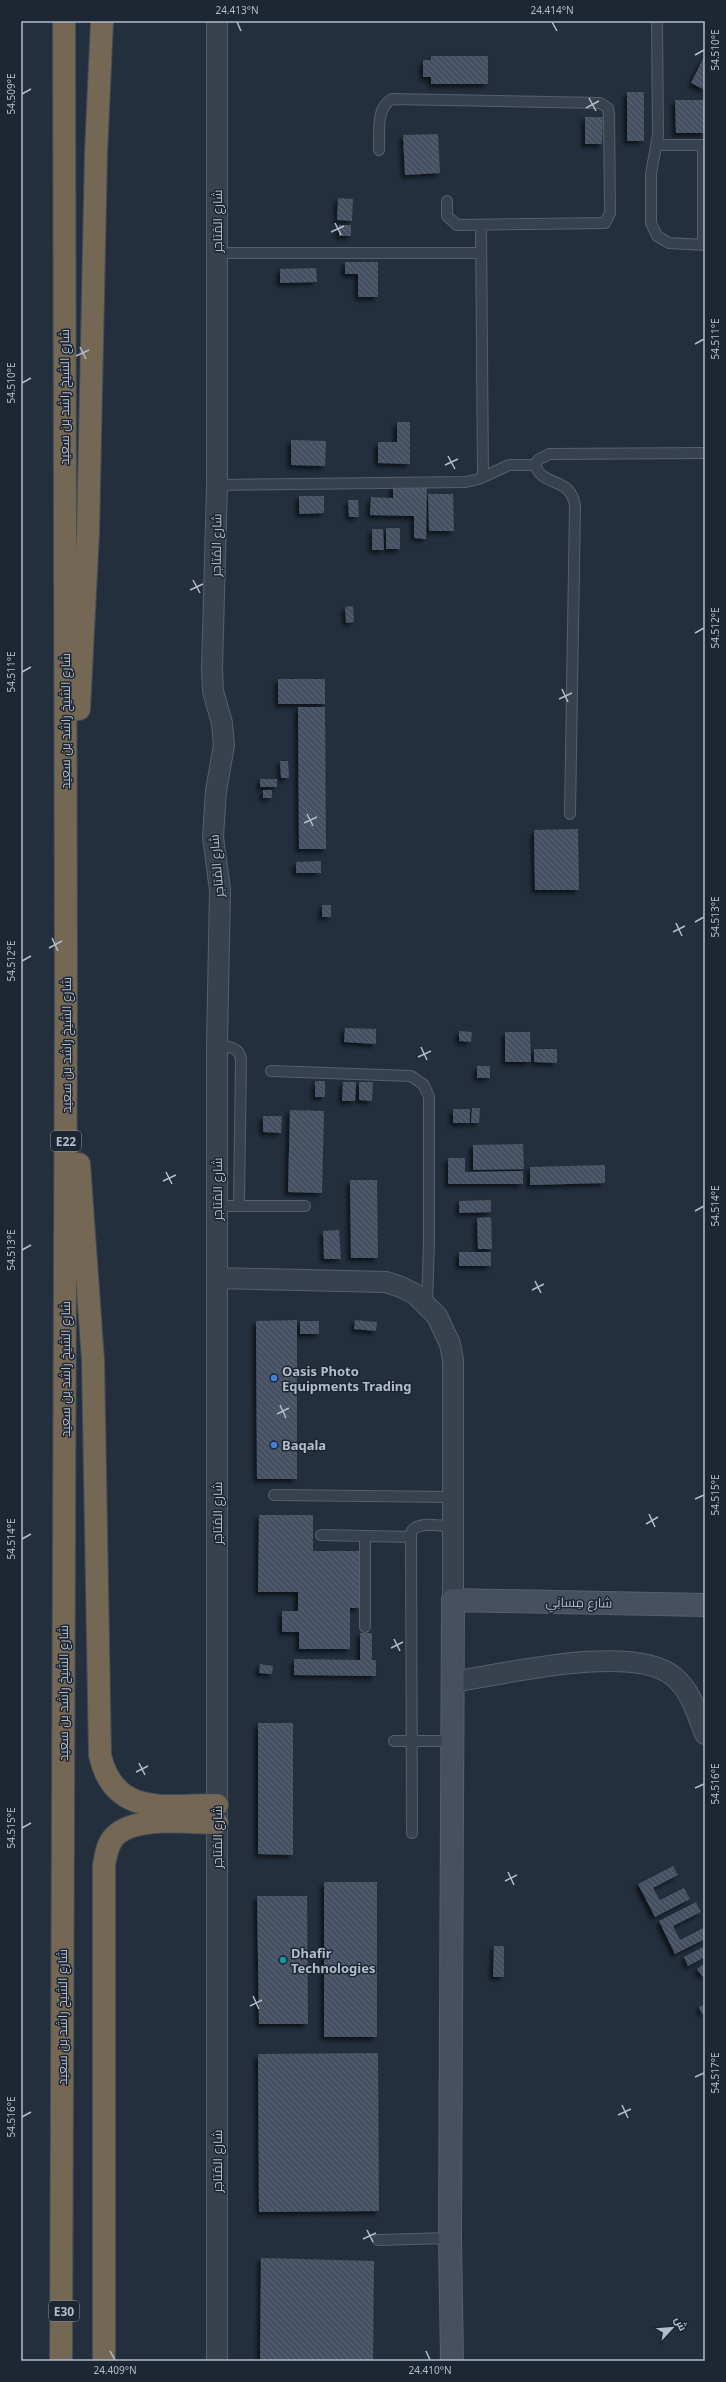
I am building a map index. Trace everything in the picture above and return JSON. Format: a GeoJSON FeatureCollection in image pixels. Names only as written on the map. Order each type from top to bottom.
{"type":"FeatureCollection","features":[{"type":"Feature","properties":{"kind":"highway","name":"شارع الشيخ راشد بن سعيد"},"geometry":{"type":"LineString","coordinates":[[61,2260],[66,1000],[64,21]]}},
{"type":"Feature","properties":{"kind":"highway"},"geometry":{"type":"LineString","coordinates":[[65,946],[88,533],[96,153],[102,21]]}},
{"type":"Feature","properties":{"kind":"highway"},"geometry":{"type":"LineString","coordinates":[[66,1000],[93,1360],[100,1755],[104,1771],[111,1784],[123,1795],[135,1801],[149,1805],[217,1814]]}},
{"type":"Feature","properties":{"kind":"highway"},"geometry":{"type":"LineString","coordinates":[[104,2361],[104,1865],[107,1849],[115,1837],[128,1827],[144,1823],[217,1814]]}},
{"type":"Feature","properties":{"kind":"highway","name":"E22"},"geometry":{"type":"LineString","coordinates":[[60,2361],[61,2260]]}},
{"type":"Feature","properties":{"kind":"highway","name":"E30"},"geometry":{"type":"LineString","coordinates":[[61,2260],[66,2361]]}},
{"type":"Feature","properties":{"kind":"street","name":"شارع المُتاجر"},"geometry":{"type":"LineString","coordinates":[[217,21],[217,485],[212,669],[214,691],[222,723],[224,745],[216,791],[213,837],[220,890],[217,1046],[217,2361]]}},
{"type":"Feature","properties":{"kind":"street"},"geometry":{"type":"LineString","coordinates":[[217,1278],[386,1282],[415,1294],[427,1304],[445,1330],[453,1360],[453,1741],[450,2238],[452,2361]]}},
{"type":"Feature","properties":{"kind":"street","name":"شارع مِسانِي"},"geometry":{"type":"LineString","coordinates":[[453,1600],[705,1605]]}},
{"type":"Feature","properties":{"kind":"street"},"geometry":{"type":"LineString","coordinates":[[453,1682],[592,1661],[633,1661],[650,1664],[668,1672],[682,1684],[688,1693],[705,1734]]}},
{"type":"Feature","properties":{"kind":"lane"},"geometry":{"type":"LineString","coordinates":[[657,21],[657,145],[651,174],[650,216],[653,230],[662,240],[668,243],[704,245],[704,145],[657,145]]}},
{"type":"Feature","properties":{"kind":"lane"},"geometry":{"type":"LineString","coordinates":[[380,150],[381,113],[383,106],[392,99],[600,103],[605,105],[609,112],[608,220],[601,224],[481,225],[453,223],[448,216],[447,201]]}},
{"type":"Feature","properties":{"kind":"lane"},"geometry":{"type":"LineString","coordinates":[[481,225],[483,477]]}},
{"type":"Feature","properties":{"kind":"lane"},"geometry":{"type":"LineString","coordinates":[[217,253],[481,253]]}},
{"type":"Feature","properties":{"kind":"lane"},"geometry":{"type":"LineString","coordinates":[[535,465],[538,460],[549,454],[705,453]]}},
{"type":"Feature","properties":{"kind":"lane"},"geometry":{"type":"LineString","coordinates":[[217,485],[466,482],[483,477],[494,470],[509,465],[535,465]]}},
{"type":"Feature","properties":{"kind":"lane"},"geometry":{"type":"LineString","coordinates":[[535,465],[544,478],[558,482],[569,490],[575,506],[570,814]]}},
{"type":"Feature","properties":{"kind":"lane"},"geometry":{"type":"LineString","coordinates":[[217,1046],[233,1048],[239,1052],[241,1059],[239,1206]]}},
{"type":"Feature","properties":{"kind":"lane"},"geometry":{"type":"LineString","coordinates":[[270,1071],[411,1076],[424,1085],[429,1097],[429,1243],[427,1304]]}},
{"type":"Feature","properties":{"kind":"lane"},"geometry":{"type":"LineString","coordinates":[[217,1206],[305,1206]]}},
{"type":"Feature","properties":{"kind":"lane"},"geometry":{"type":"LineString","coordinates":[[274,1495],[453,1497]]}},
{"type":"Feature","properties":{"kind":"lane"},"geometry":{"type":"LineString","coordinates":[[412,1833],[410,1537],[412,1530],[417,1526],[453,1526]]}},
{"type":"Feature","properties":{"kind":"lane"},"geometry":{"type":"LineString","coordinates":[[320,1535],[410,1537]]}},
{"type":"Feature","properties":{"kind":"lane"},"geometry":{"type":"LineString","coordinates":[[365,1536],[365,1627]]}},
{"type":"Feature","properties":{"kind":"lane"},"geometry":{"type":"LineString","coordinates":[[394,1741],[453,1741]]}},
{"type":"Feature","properties":{"kind":"lane"},"geometry":{"type":"LineString","coordinates":[[378,2240],[450,2238]]}},
{"type":"Feature","properties":{"kind":"building"},"geometry":{"type":"Polygon","coordinates":[[[705,55],[705,90],[691,83],[705,55]]]}},
{"type":"Feature","properties":{"kind":"building"},"geometry":{"type":"Polygon","coordinates":[[[431,56],[488,56],[488,84],[431,84],[431,77],[423,77],[423,60],[431,60],[431,56]]]}},
{"type":"Feature","properties":{"kind":"building"},"geometry":{"type":"Polygon","coordinates":[[[627,92],[644,92],[644,141],[627,141],[627,92]]]}},
{"type":"Feature","properties":{"kind":"building"},"geometry":{"type":"Polygon","coordinates":[[[675,100],[705,100],[705,133],[676,133],[675,100]]]}},
{"type":"Feature","properties":{"kind":"building"},"geometry":{"type":"Polygon","coordinates":[[[585,117],[603,117],[602,144],[585,144],[585,117]]]}},
{"type":"Feature","properties":{"kind":"building"},"geometry":{"type":"Polygon","coordinates":[[[438,134],[440,173],[405,175],[403,135],[438,134]]]}},
{"type":"Feature","properties":{"kind":"building"},"geometry":{"type":"Polygon","coordinates":[[[338,198],[353,199],[352,221],[337,220],[338,198]]]}},
{"type":"Feature","properties":{"kind":"building"},"geometry":{"type":"Polygon","coordinates":[[[339,225],[351,225],[351,236],[339,236],[339,225]]]}},
{"type":"Feature","properties":{"kind":"building"},"geometry":{"type":"Polygon","coordinates":[[[345,262],[378,262],[378,297],[358,297],[358,274],[345,274],[345,262]]]}},
{"type":"Feature","properties":{"kind":"building"},"geometry":{"type":"Polygon","coordinates":[[[316,268],[317,282],[280,283],[280,269],[316,268]]]}},
{"type":"Feature","properties":{"kind":"building"},"geometry":{"type":"Polygon","coordinates":[[[397,422],[410,422],[410,464],[378,463],[378,442],[397,442],[397,422]]]}},
{"type":"Feature","properties":{"kind":"building"},"geometry":{"type":"Polygon","coordinates":[[[291,440],[326,441],[325,466],[291,465],[291,440]]]}},
{"type":"Feature","properties":{"kind":"building"},"geometry":{"type":"Polygon","coordinates":[[[393,485],[427,485],[426,539],[414,538],[414,516],[370,515],[371,497],[393,498],[393,485]]]}},
{"type":"Feature","properties":{"kind":"building"},"geometry":{"type":"Polygon","coordinates":[[[428,494],[453,494],[454,531],[429,531],[428,494]]]}},
{"type":"Feature","properties":{"kind":"building"},"geometry":{"type":"Polygon","coordinates":[[[299,496],[324,496],[324,513],[299,514],[299,496]]]}},
{"type":"Feature","properties":{"kind":"building"},"geometry":{"type":"Polygon","coordinates":[[[348,500],[358,500],[359,517],[349,517],[348,500]]]}},
{"type":"Feature","properties":{"kind":"building"},"geometry":{"type":"Polygon","coordinates":[[[386,528],[400,528],[400,549],[386,549],[386,528]]]}},
{"type":"Feature","properties":{"kind":"building"},"geometry":{"type":"Polygon","coordinates":[[[372,529],[383,529],[384,550],[372,550],[372,529]]]}},
{"type":"Feature","properties":{"kind":"building"},"geometry":{"type":"Polygon","coordinates":[[[353,606],[354,622],[346,623],[345,607],[353,606]]]}},
{"type":"Feature","properties":{"kind":"building"},"geometry":{"type":"Polygon","coordinates":[[[278,679],[325,679],[325,704],[278,704],[278,679]]]}},
{"type":"Feature","properties":{"kind":"building"},"geometry":{"type":"Polygon","coordinates":[[[298,707],[325,707],[326,849],[299,849],[298,707]]]}},
{"type":"Feature","properties":{"kind":"building"},"geometry":{"type":"Polygon","coordinates":[[[280,761],[288,761],[289,778],[281,778],[280,761]]]}},
{"type":"Feature","properties":{"kind":"building"},"geometry":{"type":"Polygon","coordinates":[[[260,779],[277,779],[277,787],[260,787],[260,779]]]}},
{"type":"Feature","properties":{"kind":"building"},"geometry":{"type":"Polygon","coordinates":[[[263,790],[272,790],[272,798],[263,798],[263,790]]]}},
{"type":"Feature","properties":{"kind":"building"},"geometry":{"type":"Polygon","coordinates":[[[578,829],[579,890],[535,890],[534,830],[578,829]]]}},
{"type":"Feature","properties":{"kind":"building"},"geometry":{"type":"Polygon","coordinates":[[[321,861],[321,873],[296,873],[296,862],[321,861]]]}},
{"type":"Feature","properties":{"kind":"building"},"geometry":{"type":"Polygon","coordinates":[[[322,905],[331,905],[331,917],[322,917],[322,905]]]}},
{"type":"Feature","properties":{"kind":"building"},"geometry":{"type":"Polygon","coordinates":[[[345,1028],[376,1029],[376,1044],[344,1042],[345,1028]]]}},
{"type":"Feature","properties":{"kind":"building"},"geometry":{"type":"Polygon","coordinates":[[[459,1031],[472,1032],[471,1042],[459,1041],[459,1031]]]}},
{"type":"Feature","properties":{"kind":"building"},"geometry":{"type":"Polygon","coordinates":[[[505,1032],[530,1032],[531,1062],[505,1062],[505,1032]]]}},
{"type":"Feature","properties":{"kind":"building"},"geometry":{"type":"Polygon","coordinates":[[[534,1049],[557,1049],[557,1063],[534,1062],[534,1049]]]}},
{"type":"Feature","properties":{"kind":"building"},"geometry":{"type":"Polygon","coordinates":[[[477,1066],[490,1066],[490,1078],[477,1078],[477,1066]]]}},
{"type":"Feature","properties":{"kind":"building"},"geometry":{"type":"Polygon","coordinates":[[[315,1081],[325,1081],[325,1097],[315,1097],[315,1081]]]}},
{"type":"Feature","properties":{"kind":"building"},"geometry":{"type":"Polygon","coordinates":[[[343,1082],[356,1082],[355,1101],[342,1101],[343,1082]]]}},
{"type":"Feature","properties":{"kind":"building"},"geometry":{"type":"Polygon","coordinates":[[[359,1082],[373,1082],[372,1101],[359,1100],[359,1082]]]}},
{"type":"Feature","properties":{"kind":"building"},"geometry":{"type":"Polygon","coordinates":[[[472,1108],[480,1108],[479,1123],[471,1123],[472,1108]]]}},
{"type":"Feature","properties":{"kind":"building"},"geometry":{"type":"Polygon","coordinates":[[[453,1109],[470,1109],[470,1123],[453,1123],[453,1109]]]}},
{"type":"Feature","properties":{"kind":"building"},"geometry":{"type":"Polygon","coordinates":[[[290,1110],[324,1111],[322,1193],[288,1192],[290,1110]]]}},
{"type":"Feature","properties":{"kind":"building"},"geometry":{"type":"Polygon","coordinates":[[[263,1116],[282,1116],[281,1133],[263,1132],[263,1116]]]}},
{"type":"Feature","properties":{"kind":"building"},"geometry":{"type":"Polygon","coordinates":[[[523,1144],[524,1169],[473,1170],[473,1145],[523,1144]]]}},
{"type":"Feature","properties":{"kind":"building"},"geometry":{"type":"Polygon","coordinates":[[[448,1158],[465,1158],[465,1172],[523,1171],[523,1184],[448,1184],[448,1158]]]}},
{"type":"Feature","properties":{"kind":"building"},"geometry":{"type":"Polygon","coordinates":[[[605,1165],[605,1183],[530,1185],[530,1167],[605,1165]]]}},
{"type":"Feature","properties":{"kind":"building"},"geometry":{"type":"Polygon","coordinates":[[[350,1180],[377,1180],[378,1258],[351,1258],[350,1180]]]}},
{"type":"Feature","properties":{"kind":"building"},"geometry":{"type":"Polygon","coordinates":[[[491,1200],[491,1212],[459,1213],[459,1201],[491,1200]]]}},
{"type":"Feature","properties":{"kind":"building"},"geometry":{"type":"Polygon","coordinates":[[[491,1217],[492,1249],[478,1249],[477,1218],[491,1217]]]}},
{"type":"Feature","properties":{"kind":"building"},"geometry":{"type":"Polygon","coordinates":[[[339,1230],[341,1259],[324,1259],[323,1231],[339,1230]]]}},
{"type":"Feature","properties":{"kind":"building"},"geometry":{"type":"Polygon","coordinates":[[[459,1252],[491,1252],[491,1266],[459,1266],[459,1252]]]}},
{"type":"Feature","properties":{"kind":"building"},"geometry":{"type":"Polygon","coordinates":[[[297,1320],[297,1479],[257,1479],[256,1321],[297,1320]]]}},
{"type":"Feature","properties":{"kind":"building"},"geometry":{"type":"Polygon","coordinates":[[[355,1320],[377,1322],[376,1331],[354,1329],[355,1320]]]}},
{"type":"Feature","properties":{"kind":"building"},"geometry":{"type":"Polygon","coordinates":[[[300,1321],[319,1321],[319,1334],[300,1334],[300,1321]]]}},
{"type":"Feature","properties":{"kind":"building"},"geometry":{"type":"Polygon","coordinates":[[[259,1515],[313,1515],[313,1551],[359,1551],[359,1608],[350,1608],[350,1649],[299,1649],[299,1632],[282,1632],[282,1611],[298,1611],[298,1592],[258,1592],[259,1515]]]}},
{"type":"Feature","properties":{"kind":"building"},"geometry":{"type":"Polygon","coordinates":[[[360,1633],[372,1633],[372,1660],[376,1660],[376,1676],[294,1675],[294,1659],[360,1660],[360,1633]]]}},
{"type":"Feature","properties":{"kind":"building"},"geometry":{"type":"Polygon","coordinates":[[[260,1664],[273,1666],[272,1674],[259,1673],[260,1664]]]}},
{"type":"Feature","properties":{"kind":"building"},"geometry":{"type":"Polygon","coordinates":[[[258,1723],[293,1723],[293,1855],[258,1854],[258,1723]]]}},
{"type":"Feature","properties":{"kind":"building"},"geometry":{"type":"Polygon","coordinates":[[[673,1866],[678,1875],[653,1888],[660,1900],[684,1888],[690,1899],[655,1917],[638,1884],[673,1866]]]}},
{"type":"Feature","properties":{"kind":"building"},"geometry":{"type":"Polygon","coordinates":[[[324,1882],[377,1882],[377,2037],[324,2037],[324,1882]]]}},
{"type":"Feature","properties":{"kind":"building","name":"Dhafir Technologies"},"geometry":{"type":"Polygon","coordinates":[[[257,1896],[307,1896],[308,2024],[259,2024],[257,1896]]]}},
{"type":"Feature","properties":{"kind":"building"},"geometry":{"type":"Polygon","coordinates":[[[696,1902],[701,1912],[673,1926],[680,1940],[705,1927],[705,1939],[675,1954],[659,1921],[696,1902]]]}},
{"type":"Feature","properties":{"kind":"building"},"geometry":{"type":"Polygon","coordinates":[[[494,1946],[504,1946],[504,1977],[493,1977],[494,1946]]]}},
{"type":"Feature","properties":{"kind":"building"},"geometry":{"type":"Polygon","coordinates":[[[705,1946],[705,1957],[688,1966],[684,1957],[705,1946]]]}},
{"type":"Feature","properties":{"kind":"building"},"geometry":{"type":"Polygon","coordinates":[[[705,1963],[705,1976],[703,1977],[697,1969],[705,1963]]]}},
{"type":"Feature","properties":{"kind":"building"},"geometry":{"type":"Polygon","coordinates":[[[705,2004],[705,2013],[702,2014],[699,2007],[705,2004]]]}},
{"type":"Feature","properties":{"kind":"building"},"geometry":{"type":"Polygon","coordinates":[[[378,2053],[379,2211],[259,2212],[258,2054],[378,2053]]]}},
{"type":"Feature","properties":{"kind":"building"},"geometry":{"type":"Polygon","coordinates":[[[261,2258],[374,2261],[373,2361],[260,2361],[261,2258]]]}},
{"type":"Feature","properties":{"kind":"place","name":"Oasis Photo Equipments Trading"},"geometry":{"type":"Point","coordinates":[274,1378]}},
{"type":"Feature","properties":{"kind":"place","name":"Baqala"},"geometry":{"type":"Point","coordinates":[274,1445]}},
{"type":"Feature","properties":{"kind":"place","name":"Dhafir Technologies"},"geometry":{"type":"Point","coordinates":[283,1960]}}]}
